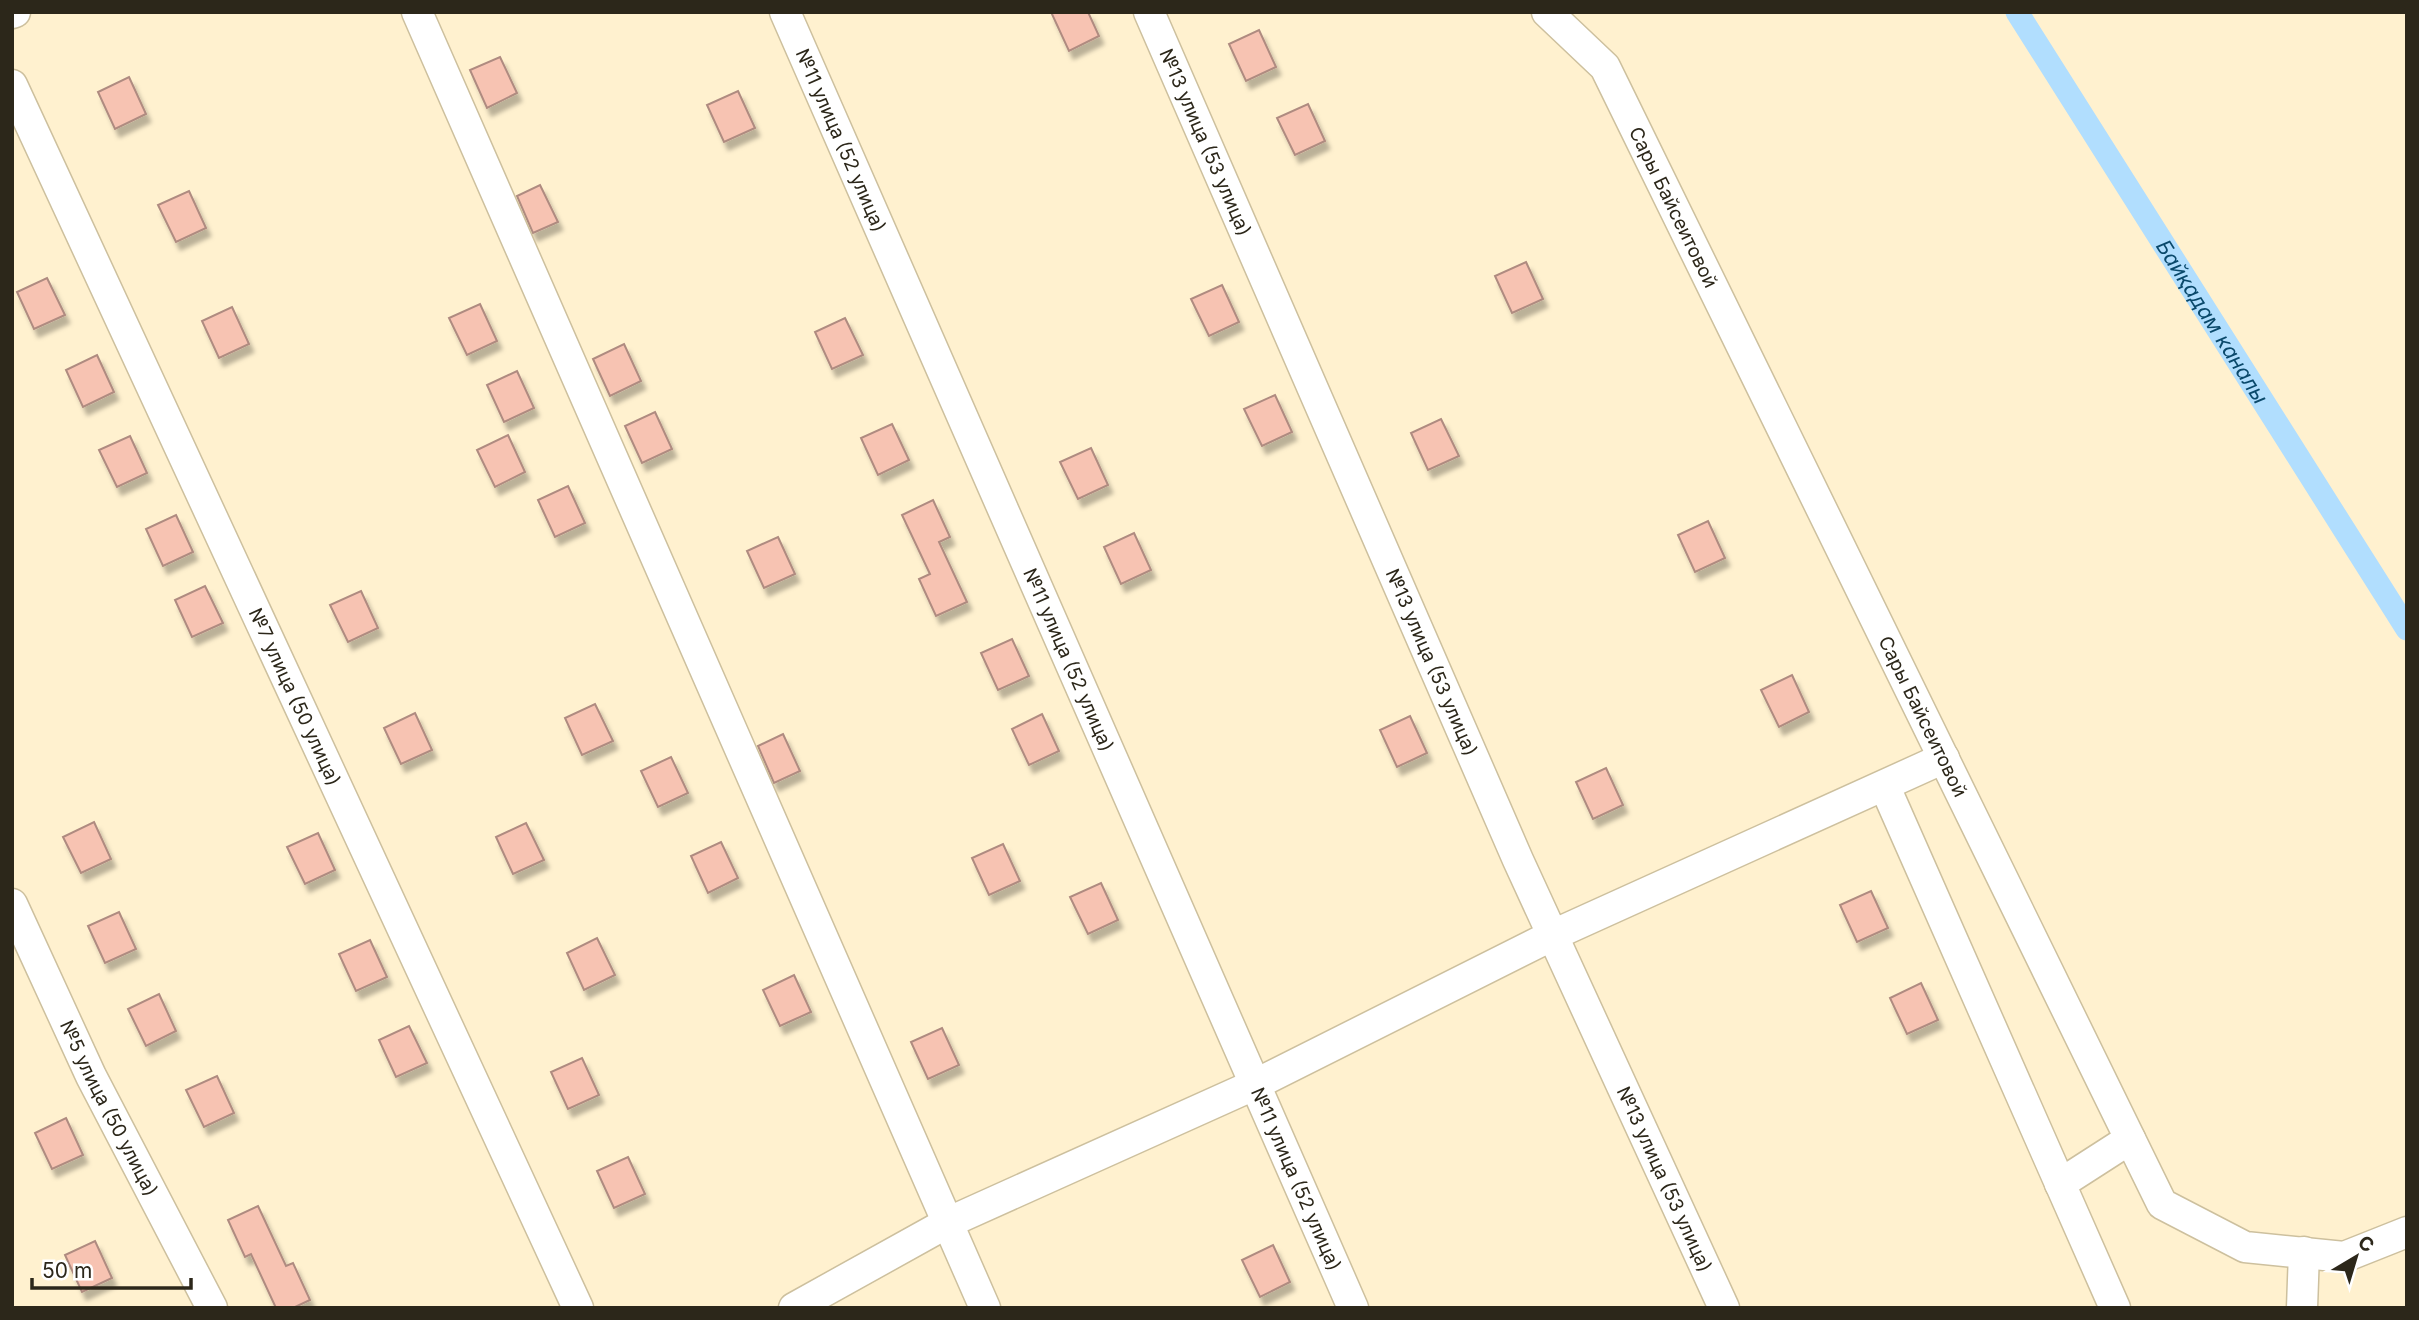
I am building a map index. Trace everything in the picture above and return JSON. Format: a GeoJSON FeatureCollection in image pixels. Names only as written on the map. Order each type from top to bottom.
{"type":"FeatureCollection","features":[{"type":"Feature","properties":{"kind":"street"},"geometry":{"type":"LineString","coordinates":[[418,12],[985,1308]]}},
{"type":"Feature","properties":{"kind":"street","name":"№11 улица (52 улица)"},"geometry":{"type":"LineString","coordinates":[[785,12],[1353,1308]]}},
{"type":"Feature","properties":{"kind":"street","name":"№13 улица (53 улица)"},"geometry":{"type":"LineString","coordinates":[[1149,12],[1553,935],[1724,1308]]}},
{"type":"Feature","properties":{"kind":"street","name":"Сары Байсеитовой"},"geometry":{"type":"LineString","coordinates":[[1547,12],[1605,67],[2162,1204],[2245,1247],[2344,1257],[2407,1232]]}},
{"type":"Feature","properties":{"kind":"street","name":"№7 улица (50 улица)"},"geometry":{"type":"LineString","coordinates":[[12,85],[579,1308]]}},
{"type":"Feature","properties":{"kind":"street"},"geometry":{"type":"LineString","coordinates":[[794,1308],[947,1223],[1256,1084],[1553,935],[1944,758]]}},
{"type":"Feature","properties":{"kind":"street"},"geometry":{"type":"LineString","coordinates":[[1885,787],[2115,1308]]}},
{"type":"Feature","properties":{"kind":"street","name":"№5 улица (50 улица)"},"geometry":{"type":"LineString","coordinates":[[12,904],[91,1076],[212,1308]]}},
{"type":"Feature","properties":{"kind":"street"},"geometry":{"type":"LineString","coordinates":[[2060,1184],[2130,1139]]}},
{"type":"Feature","properties":{"kind":"street"},"geometry":{"type":"LineString","coordinates":[[2302,1308],[2304,1252]]}},
{"type":"Feature","properties":{"kind":"building"},"geometry":{"type":"Polygon","coordinates":[[[1051,12],[1088,12],[1099,36],[1069,51],[1051,12]]]}},
{"type":"Feature","properties":{"kind":"building"},"geometry":{"type":"Polygon","coordinates":[[[1259,30],[1276,67],[1246,81],[1229,44],[1259,30]]]}},
{"type":"Feature","properties":{"kind":"building"},"geometry":{"type":"Polygon","coordinates":[[[500,57],[517,93],[487,108],[470,70],[500,57]]]}},
{"type":"Feature","properties":{"kind":"building"},"geometry":{"type":"Polygon","coordinates":[[[129,77],[146,114],[115,129],[98,92],[129,77]]]}},
{"type":"Feature","properties":{"kind":"building"},"geometry":{"type":"Polygon","coordinates":[[[738,91],[755,128],[724,142],[707,105],[738,91]]]}},
{"type":"Feature","properties":{"kind":"building"},"geometry":{"type":"Polygon","coordinates":[[[1308,104],[1325,141],[1295,155],[1277,118],[1308,104]]]}},
{"type":"Feature","properties":{"kind":"building"},"geometry":{"type":"Polygon","coordinates":[[[540,185],[558,222],[533,233],[517,196],[540,185]]]}},
{"type":"Feature","properties":{"kind":"building"},"geometry":{"type":"Polygon","coordinates":[[[189,191],[206,228],[176,242],[158,205],[189,191]]]}},
{"type":"Feature","properties":{"kind":"building"},"geometry":{"type":"Polygon","coordinates":[[[1526,262],[1543,299],[1512,313],[1495,276],[1526,262]]]}},
{"type":"Feature","properties":{"kind":"building"},"geometry":{"type":"Polygon","coordinates":[[[47,278],[65,315],[34,329],[17,292],[47,278]]]}},
{"type":"Feature","properties":{"kind":"building"},"geometry":{"type":"Polygon","coordinates":[[[1222,285],[1239,322],[1209,336],[1191,299],[1222,285]]]}},
{"type":"Feature","properties":{"kind":"building"},"geometry":{"type":"Polygon","coordinates":[[[480,304],[497,341],[467,355],[449,318],[480,304]]]}},
{"type":"Feature","properties":{"kind":"building"},"geometry":{"type":"Polygon","coordinates":[[[232,307],[249,344],[219,358],[202,321],[232,307]]]}},
{"type":"Feature","properties":{"kind":"building"},"geometry":{"type":"Polygon","coordinates":[[[845,318],[863,355],[832,369],[815,332],[845,318]]]}},
{"type":"Feature","properties":{"kind":"building"},"geometry":{"type":"Polygon","coordinates":[[[624,344],[641,381],[610,396],[593,359],[624,344]]]}},
{"type":"Feature","properties":{"kind":"building"},"geometry":{"type":"Polygon","coordinates":[[[97,355],[114,392],[83,407],[66,370],[97,355]]]}},
{"type":"Feature","properties":{"kind":"building"},"geometry":{"type":"Polygon","coordinates":[[[517,371],[534,408],[504,422],[487,385],[517,371]]]}},
{"type":"Feature","properties":{"kind":"building"},"geometry":{"type":"Polygon","coordinates":[[[1275,395],[1292,432],[1262,446],[1244,409],[1275,395]]]}},
{"type":"Feature","properties":{"kind":"building"},"geometry":{"type":"Polygon","coordinates":[[[655,412],[672,449],[642,463],[625,426],[655,412]]]}},
{"type":"Feature","properties":{"kind":"building"},"geometry":{"type":"Polygon","coordinates":[[[1441,419],[1459,456],[1428,470],[1411,433],[1441,419]]]}},
{"type":"Feature","properties":{"kind":"building"},"geometry":{"type":"Polygon","coordinates":[[[892,424],[909,460],[878,475],[861,438],[892,424]]]}},
{"type":"Feature","properties":{"kind":"building"},"geometry":{"type":"Polygon","coordinates":[[[508,435],[525,472],[495,487],[477,450],[508,435]]]}},
{"type":"Feature","properties":{"kind":"building"},"geometry":{"type":"Polygon","coordinates":[[[130,436],[147,473],[117,487],[99,450],[130,436]]]}},
{"type":"Feature","properties":{"kind":"building"},"geometry":{"type":"Polygon","coordinates":[[[1091,448],[1108,485],[1078,499],[1060,462],[1091,448]]]}},
{"type":"Feature","properties":{"kind":"building"},"geometry":{"type":"Polygon","coordinates":[[[568,486],[585,523],[555,537],[538,500],[568,486]]]}},
{"type":"Feature","properties":{"kind":"building"},"geometry":{"type":"Polygon","coordinates":[[[933,500],[950,537],[939,542],[967,602],[936,616],[919,579],[930,574],[902,515],[933,500]]]}},
{"type":"Feature","properties":{"kind":"building"},"geometry":{"type":"Polygon","coordinates":[[[176,515],[193,552],[163,566],[146,529],[176,515]]]}},
{"type":"Feature","properties":{"kind":"building"},"geometry":{"type":"Polygon","coordinates":[[[1708,521],[1725,558],[1695,572],[1678,535],[1708,521]]]}},
{"type":"Feature","properties":{"kind":"building"},"geometry":{"type":"Polygon","coordinates":[[[1134,533],[1151,570],[1121,584],[1104,547],[1134,533]]]}},
{"type":"Feature","properties":{"kind":"building"},"geometry":{"type":"Polygon","coordinates":[[[778,537],[795,574],[764,588],[747,551],[778,537]]]}},
{"type":"Feature","properties":{"kind":"building"},"geometry":{"type":"Polygon","coordinates":[[[205,586],[223,623],[192,637],[175,600],[205,586]]]}},
{"type":"Feature","properties":{"kind":"building"},"geometry":{"type":"Polygon","coordinates":[[[361,591],[378,628],[348,642],[330,605],[361,591]]]}},
{"type":"Feature","properties":{"kind":"building"},"geometry":{"type":"Polygon","coordinates":[[[1012,639],[1029,676],[998,690],[981,653],[1012,639]]]}},
{"type":"Feature","properties":{"kind":"building"},"geometry":{"type":"Polygon","coordinates":[[[1792,675],[1809,712],[1779,727],[1761,690],[1792,675]]]}},
{"type":"Feature","properties":{"kind":"building"},"geometry":{"type":"Polygon","coordinates":[[[595,704],[613,741],[582,755],[565,718],[595,704]]]}},
{"type":"Feature","properties":{"kind":"building"},"geometry":{"type":"Polygon","coordinates":[[[415,713],[432,750],[401,764],[384,728],[415,713]]]}},
{"type":"Feature","properties":{"kind":"building"},"geometry":{"type":"Polygon","coordinates":[[[1042,714],[1059,751],[1029,765],[1012,729],[1042,714]]]}},
{"type":"Feature","properties":{"kind":"building"},"geometry":{"type":"Polygon","coordinates":[[[1410,716],[1427,753],[1397,767],[1380,730],[1410,716]]]}},
{"type":"Feature","properties":{"kind":"building"},"geometry":{"type":"Polygon","coordinates":[[[783,734],[800,771],[774,783],[758,746],[783,734]]]}},
{"type":"Feature","properties":{"kind":"building"},"geometry":{"type":"Polygon","coordinates":[[[671,757],[688,793],[658,807],[641,771],[671,757]]]}},
{"type":"Feature","properties":{"kind":"building"},"geometry":{"type":"Polygon","coordinates":[[[1606,768],[1623,805],[1593,819],[1576,782],[1606,768]]]}},
{"type":"Feature","properties":{"kind":"building"},"geometry":{"type":"Polygon","coordinates":[[[94,822],[111,859],[81,873],[63,837],[94,822]]]}},
{"type":"Feature","properties":{"kind":"building"},"geometry":{"type":"Polygon","coordinates":[[[526,823],[544,860],[513,874],[496,837],[526,823]]]}},
{"type":"Feature","properties":{"kind":"building"},"geometry":{"type":"Polygon","coordinates":[[[318,833],[335,870],[305,884],[287,847],[318,833]]]}},
{"type":"Feature","properties":{"kind":"building"},"geometry":{"type":"Polygon","coordinates":[[[721,842],[738,878],[708,893],[691,856],[721,842]]]}},
{"type":"Feature","properties":{"kind":"building"},"geometry":{"type":"Polygon","coordinates":[[[1003,844],[1020,881],[989,895],[972,858],[1003,844]]]}},
{"type":"Feature","properties":{"kind":"building"},"geometry":{"type":"Polygon","coordinates":[[[1101,883],[1118,920],[1088,934],[1070,897],[1101,883]]]}},
{"type":"Feature","properties":{"kind":"building"},"geometry":{"type":"Polygon","coordinates":[[[1871,891],[1888,928],[1857,942],[1840,905],[1871,891]]]}},
{"type":"Feature","properties":{"kind":"building"},"geometry":{"type":"Polygon","coordinates":[[[119,912],[136,949],[105,963],[88,926],[119,912]]]}},
{"type":"Feature","properties":{"kind":"building"},"geometry":{"type":"Polygon","coordinates":[[[597,938],[615,975],[584,990],[567,953],[597,938]]]}},
{"type":"Feature","properties":{"kind":"building"},"geometry":{"type":"Polygon","coordinates":[[[370,940],[387,977],[356,991],[339,954],[370,940]]]}},
{"type":"Feature","properties":{"kind":"building"},"geometry":{"type":"Polygon","coordinates":[[[794,975],[811,1012],[780,1026],[763,990],[794,975]]]}},
{"type":"Feature","properties":{"kind":"building"},"geometry":{"type":"Polygon","coordinates":[[[1921,983],[1938,1020],[1907,1034],[1890,998],[1921,983]]]}},
{"type":"Feature","properties":{"kind":"building"},"geometry":{"type":"Polygon","coordinates":[[[159,994],[176,1031],[146,1046],[128,1009],[159,994]]]}},
{"type":"Feature","properties":{"kind":"building"},"geometry":{"type":"Polygon","coordinates":[[[409,1026],[427,1063],[396,1077],[379,1040],[409,1026]]]}},
{"type":"Feature","properties":{"kind":"building"},"geometry":{"type":"Polygon","coordinates":[[[942,1028],[959,1065],[928,1079],[911,1042],[942,1028]]]}},
{"type":"Feature","properties":{"kind":"building"},"geometry":{"type":"Polygon","coordinates":[[[582,1058],[599,1095],[568,1109],[551,1072],[582,1058]]]}},
{"type":"Feature","properties":{"kind":"building"},"geometry":{"type":"Polygon","coordinates":[[[217,1076],[234,1113],[204,1127],[186,1090],[217,1076]]]}},
{"type":"Feature","properties":{"kind":"building"},"geometry":{"type":"Polygon","coordinates":[[[66,1118],[83,1155],[52,1169],[35,1133],[66,1118]]]}},
{"type":"Feature","properties":{"kind":"building"},"geometry":{"type":"Polygon","coordinates":[[[628,1157],[645,1194],[614,1208],[597,1171],[628,1157]]]}},
{"type":"Feature","properties":{"kind":"building"},"geometry":{"type":"Polygon","coordinates":[[[258,1206],[286,1266],[293,1263],[310,1300],[293,1308],[276,1308],[251,1254],[245,1257],[228,1220],[258,1206]]]}},
{"type":"Feature","properties":{"kind":"building"},"geometry":{"type":"Polygon","coordinates":[[[95,1241],[112,1278],[82,1292],[65,1255],[95,1241]]]}},
{"type":"Feature","properties":{"kind":"building"},"geometry":{"type":"Polygon","coordinates":[[[1273,1245],[1290,1282],[1260,1297],[1242,1260],[1273,1245]]]}},
{"type":"Feature","properties":{"kind":"waterway","name":"Байқадам каналы"},"geometry":{"type":"LineString","coordinates":[[2017,12],[2407,629]]}}]}
